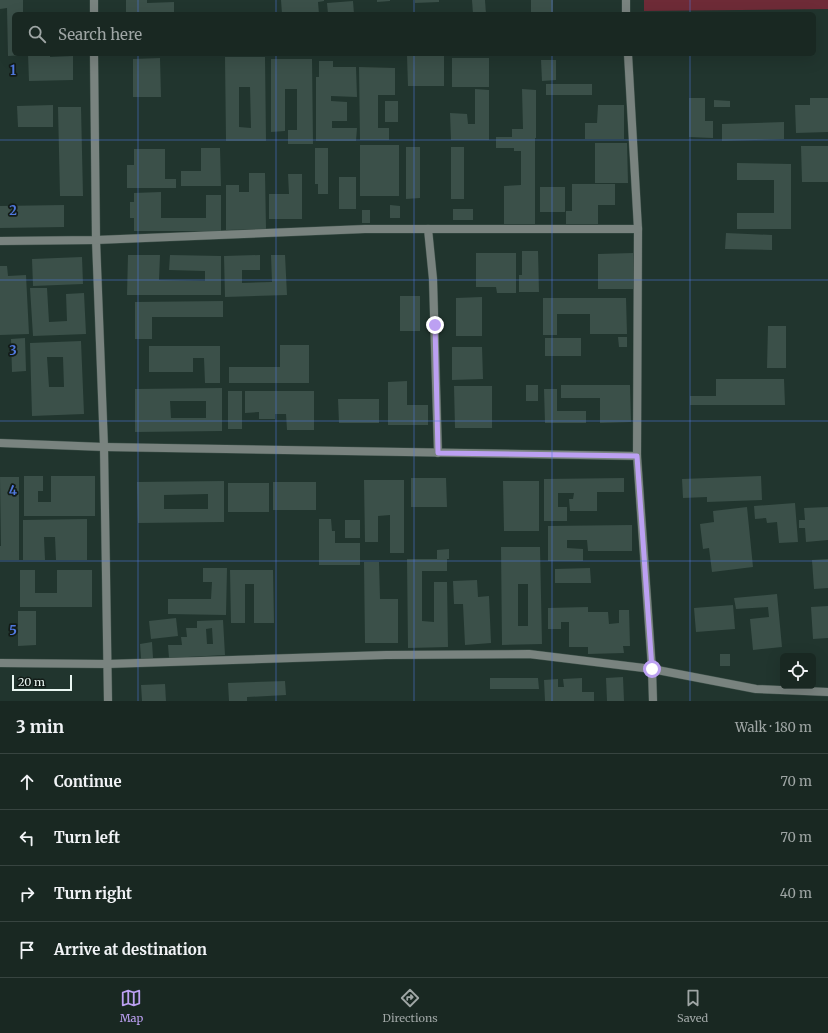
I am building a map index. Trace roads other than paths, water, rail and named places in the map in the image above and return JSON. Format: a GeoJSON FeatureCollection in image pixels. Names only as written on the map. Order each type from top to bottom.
{"type":"FeatureCollection","features":[{"type":"Feature","properties":{"kind":"street"},"geometry":{"type":"LineString","coordinates":[[94,0],[94,12]]}},
{"type":"Feature","properties":{"kind":"street"},"geometry":{"type":"LineString","coordinates":[[626,0],[626,12]]}},
{"type":"Feature","properties":{"kind":"street"},"geometry":{"type":"LineString","coordinates":[[94,56],[96,240],[104,447],[108,701]]}},
{"type":"Feature","properties":{"kind":"street"},"geometry":{"type":"LineString","coordinates":[[628,56],[638,229],[637,456],[652,669],[652,701]]}},
{"type":"Feature","properties":{"kind":"street"},"geometry":{"type":"LineString","coordinates":[[0,241],[96,240],[365,229],[638,229]]}},
{"type":"Feature","properties":{"kind":"street"},"geometry":{"type":"LineString","coordinates":[[428,229],[433,279],[438,453]]}},
{"type":"Feature","properties":{"kind":"street"},"geometry":{"type":"LineString","coordinates":[[0,443],[104,447],[637,456]]}},
{"type":"Feature","properties":{"kind":"street"},"geometry":{"type":"LineString","coordinates":[[0,664],[107,664],[386,655],[529,654],[652,669],[756,689],[828,692]]}}]}
